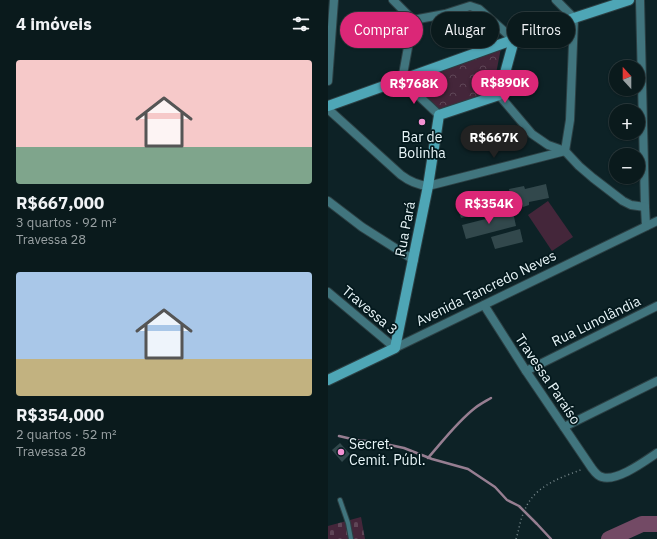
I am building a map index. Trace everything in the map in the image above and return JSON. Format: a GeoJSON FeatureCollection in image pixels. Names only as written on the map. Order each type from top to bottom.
{"type":"FeatureCollection","features":[{"type":"Feature","properties":{"kind":"street"},"geometry":{"type":"LineString","coordinates":[[328,81],[334,0]]}},
{"type":"Feature","properties":{"kind":"street"},"geometry":{"type":"LineString","coordinates":[[393,0],[405,12]]}},
{"type":"Feature","properties":{"kind":"street"},"geometry":{"type":"LineString","coordinates":[[556,0],[568,12]]}},
{"type":"Feature","properties":{"kind":"street"},"geometry":{"type":"LineString","coordinates":[[575,18],[628,0]]}},
{"type":"Feature","properties":{"kind":"street"},"geometry":{"type":"LineString","coordinates":[[640,0],[644,207],[646,226]]}},
{"type":"Feature","properties":{"kind":"street"},"geometry":{"type":"LineString","coordinates":[[423,18],[445,14],[470,3],[507,34]]}},
{"type":"Feature","properties":{"kind":"street"},"geometry":{"type":"LineString","coordinates":[[507,42],[328,108],[401,175],[416,184],[428,186],[564,151]]}},
{"type":"Feature","properties":{"kind":"street"},"geometry":{"type":"LineString","coordinates":[[402,80],[408,48]]}},
{"type":"Feature","properties":{"kind":"street"},"geometry":{"type":"LineString","coordinates":[[499,95],[512,48]]}},
{"type":"Feature","properties":{"kind":"street"},"geometry":{"type":"LineString","coordinates":[[564,151],[570,120],[573,48]]}},
{"type":"Feature","properties":{"kind":"street"},"geometry":{"type":"LineString","coordinates":[[402,80],[439,115],[499,95]]}},
{"type":"Feature","properties":{"kind":"street"},"geometry":{"type":"LineString","coordinates":[[499,95],[532,134],[548,145],[564,151],[584,170],[623,201],[631,205],[644,207]]}},
{"type":"Feature","properties":{"kind":"street","name":"Rua Pará"},"geometry":{"type":"LineString","coordinates":[[395,348],[428,186],[439,115]]}},
{"type":"Feature","properties":{"kind":"street"},"geometry":{"type":"LineString","coordinates":[[328,201],[362,227],[414,260]]}},
{"type":"Feature","properties":{"kind":"street","name":"Avenida Tancredo Neves"},"geometry":{"type":"LineString","coordinates":[[328,380],[657,221]]}},
{"type":"Feature","properties":{"kind":"street","name":"Travessa 3"},"geometry":{"type":"LineString","coordinates":[[328,292],[395,348]]}},
{"type":"Feature","properties":{"kind":"street","name":"Travessa Paraíso"},"geometry":{"type":"LineString","coordinates":[[484,305],[526,371],[591,467]]}},
{"type":"Feature","properties":{"kind":"street","name":"Rua Lunolândia"},"geometry":{"type":"LineString","coordinates":[[526,371],[657,306]]}},
{"type":"Feature","properties":{"kind":"street"},"geometry":{"type":"LineString","coordinates":[[564,427],[657,381]]}},
{"type":"Feature","properties":{"kind":"street"},"geometry":{"type":"LineString","coordinates":[[591,467],[601,477],[618,476],[657,453]]}},
{"type":"Feature","properties":{"kind":"lane"},"geometry":{"type":"LineString","coordinates":[[340,500],[348,523],[351,539]]}},
{"type":"Feature","properties":{"kind":"path"},"geometry":{"type":"LineString","coordinates":[[516,539],[524,510],[533,496],[540,489],[582,469],[591,467]]}},
{"type":"Feature","properties":{"kind":"green space"},"geometry":{"type":"Polygon","coordinates":[[[501,48],[492,94],[440,112],[405,81],[501,48]]]}},
{"type":"Feature","properties":{"kind":"green space"},"geometry":{"type":"Polygon","coordinates":[[[548,201],[573,237],[552,251],[528,215],[548,201]]]}},
{"type":"Feature","properties":{"kind":"green space"},"geometry":{"type":"Polygon","coordinates":[[[361,517],[365,539],[328,539],[328,526],[361,517]]]}},
{"type":"Feature","properties":{"kind":"building"},"geometry":{"type":"Polygon","coordinates":[[[546,184],[549,198],[529,202],[529,205],[523,207],[522,204],[461,218],[457,205],[510,193],[509,189],[524,186],[525,189],[546,184]]]}},
{"type":"Feature","properties":{"kind":"building"},"geometry":{"type":"Polygon","coordinates":[[[513,212],[516,226],[466,239],[462,225],[513,212]]]}},
{"type":"Feature","properties":{"kind":"building"},"geometry":{"type":"Polygon","coordinates":[[[520,229],[523,242],[495,249],[491,237],[520,229]]]}},
{"type":"Feature","properties":{"kind":"building","name":"Secret. Cemit. Públ."},"geometry":{"type":"Polygon","coordinates":[[[340,443],[350,454],[342,462],[332,450],[340,443]]]}},
{"type":"Feature","properties":{"kind":"waterway"},"geometry":{"type":"LineString","coordinates":[[428,458],[468,413],[491,398]]}},
{"type":"Feature","properties":{"kind":"waterway"},"geometry":{"type":"LineString","coordinates":[[339,436],[404,448],[432,459],[468,469],[495,487],[507,500],[519,506],[551,539]]}},
{"type":"Feature","properties":{"kind":"waterway"},"geometry":{"type":"LineString","coordinates":[[609,539],[642,524],[657,524]]}},
{"type":"Feature","properties":{"kind":"place","name":"Bar de Bolinha"},"geometry":{"type":"Point","coordinates":[422,122]}},
{"type":"Feature","properties":{"kind":"place","name":"Secret. Cemit. Públ."},"geometry":{"type":"Point","coordinates":[341,452]}}]}
